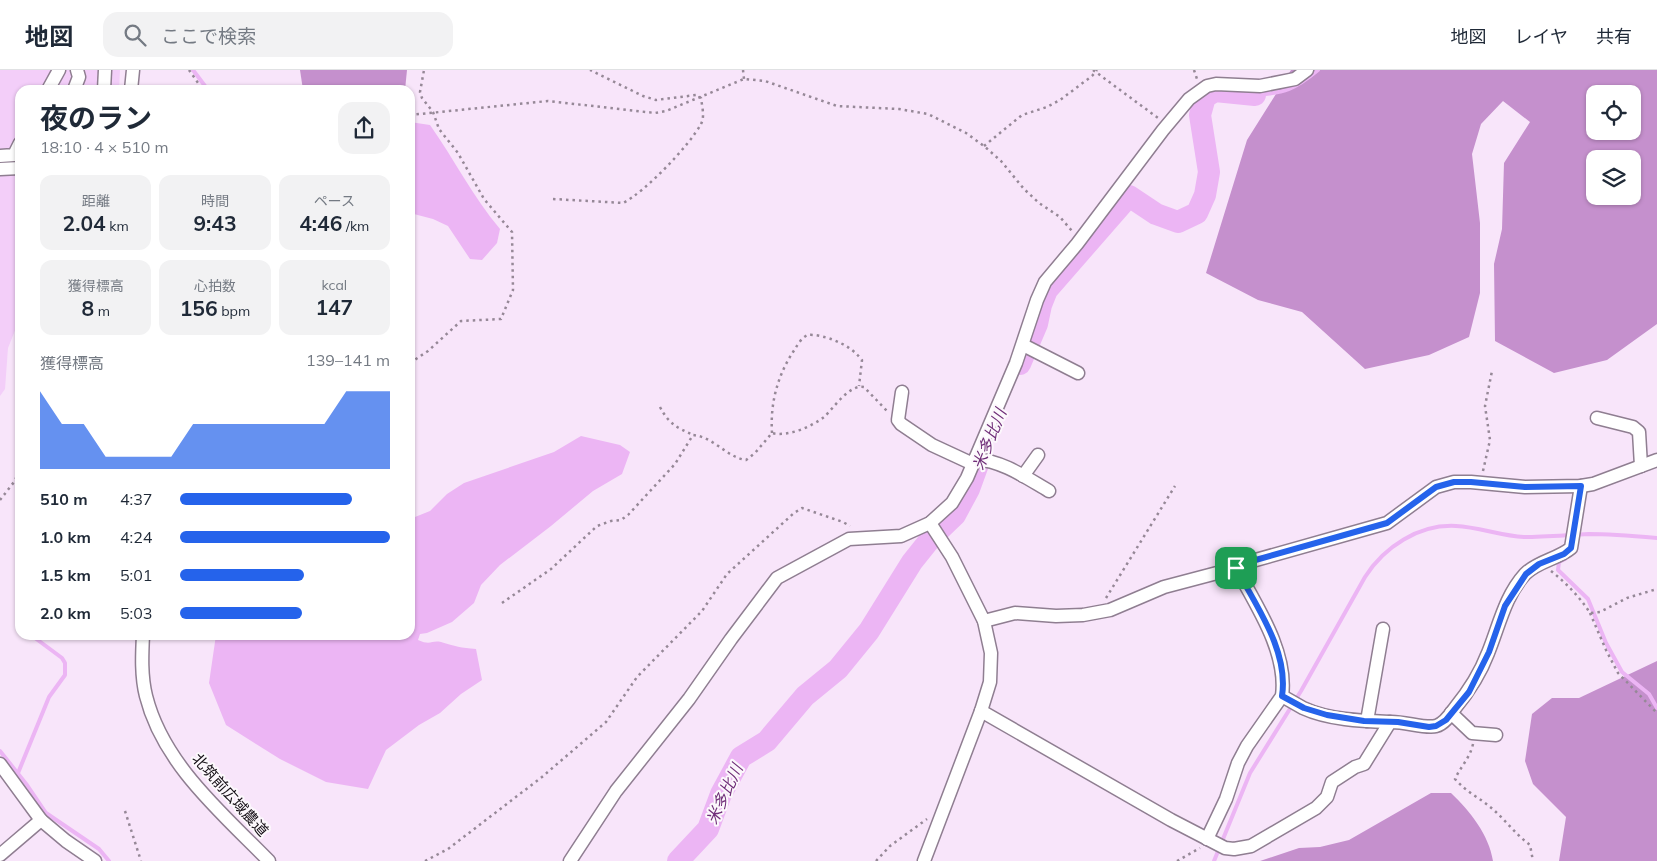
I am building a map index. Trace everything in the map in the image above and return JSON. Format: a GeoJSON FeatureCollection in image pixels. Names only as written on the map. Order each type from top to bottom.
{"type":"FeatureCollection","features":[{"type":"Feature","properties":{"kind":"street"},"geometry":{"type":"LineString","coordinates":[[51,85],[59,70]]}},
{"type":"Feature","properties":{"kind":"street"},"geometry":{"type":"LineString","coordinates":[[76,85],[79,77],[77,70]]}},
{"type":"Feature","properties":{"kind":"street"},"geometry":{"type":"LineString","coordinates":[[104,85],[105,70]]}},
{"type":"Feature","properties":{"kind":"street"},"geometry":{"type":"LineString","coordinates":[[132,85],[133,70]]}},
{"type":"Feature","properties":{"kind":"street"},"geometry":{"type":"LineString","coordinates":[[570,861],[616,791],[689,699],[730,639],[777,578],[849,539],[901,536],[930,523],[952,503],[974,462],[1023,345],[1037,300],[1045,282],[1080,240],[1189,99],[1206,86],[1216,84],[1260,86],[1296,79],[1307,70]]}},
{"type":"Feature","properties":{"kind":"street"},"geometry":{"type":"LineString","coordinates":[[0,156],[14,155],[15,153]]}},
{"type":"Feature","properties":{"kind":"street"},"geometry":{"type":"LineString","coordinates":[[0,169],[15,168]]}},
{"type":"Feature","properties":{"kind":"street"},"geometry":{"type":"LineString","coordinates":[[1023,345],[1078,373]]}},
{"type":"Feature","properties":{"kind":"street"},"geometry":{"type":"LineString","coordinates":[[902,392],[898,420],[932,445],[974,462],[989,460],[1010,468],[1048,491]]}},
{"type":"Feature","properties":{"kind":"street"},"geometry":{"type":"LineString","coordinates":[[1597,418],[1633,427],[1639,432],[1641,466]]}},
{"type":"Feature","properties":{"kind":"street"},"geometry":{"type":"LineString","coordinates":[[1023,476],[1038,455]]}},
{"type":"Feature","properties":{"kind":"street"},"geometry":{"type":"LineString","coordinates":[[984,621],[1015,613],[1056,616],[1083,615],[1110,610],[1164,587],[1236,568],[1245,563],[1387,523],[1436,487],[1454,482],[1480,482],[1525,487],[1581,486],[1593,484],[1657,460]]}},
{"type":"Feature","properties":{"kind":"street"},"geometry":{"type":"LineString","coordinates":[[1282,696],[1304,708],[1327,715],[1367,721],[1436,726],[1446,720],[1469,692],[1480,672],[1505,606],[1526,574],[1543,562],[1564,554],[1571,548],[1581,486]]}},
{"type":"Feature","properties":{"kind":"street"},"geometry":{"type":"LineString","coordinates":[[924,861],[981,711],[990,682],[991,653],[984,621],[952,557],[930,523]]}},
{"type":"Feature","properties":{"kind":"street"},"geometry":{"type":"LineString","coordinates":[[1207,839],[1226,799],[1238,764],[1247,746],[1282,696],[1284,687],[1282,669],[1274,641],[1236,568]]}},
{"type":"Feature","properties":{"kind":"street"},"geometry":{"type":"LineString","coordinates":[[1367,721],[1383,629]]}},
{"type":"Feature","properties":{"kind":"street","name":"北筑前広域農道"},"geometry":{"type":"LineString","coordinates":[[142,640],[145,696],[165,743],[200,791],[269,861]]}},
{"type":"Feature","properties":{"kind":"street"},"geometry":{"type":"LineString","coordinates":[[981,711],[1207,839],[1225,848],[1234,849],[1251,846],[1316,808],[1327,797],[1332,782],[1355,767],[1364,764],[1390,722]]}},
{"type":"Feature","properties":{"kind":"street"},"geometry":{"type":"LineString","coordinates":[[1452,713],[1472,733],[1496,735]]}},
{"type":"Feature","properties":{"kind":"street"},"geometry":{"type":"LineString","coordinates":[[0,764],[41,820],[66,841],[95,861]]}},
{"type":"Feature","properties":{"kind":"street"},"geometry":{"type":"LineString","coordinates":[[0,855],[41,820]]}},
{"type":"Feature","properties":{"kind":"path"},"geometry":{"type":"LineString","coordinates":[[189,70],[200,85]]}},
{"type":"Feature","properties":{"kind":"path"},"geometry":{"type":"LineString","coordinates":[[415,360],[428,351],[462,321],[501,319],[513,290],[512,232],[484,199],[458,153],[439,129],[433,112],[422,98],[420,92],[424,70]]}},
{"type":"Feature","properties":{"kind":"path"},"geometry":{"type":"LineString","coordinates":[[553,199],[623,203],[630,200],[658,175],[702,123],[703,112],[700,98],[696,95],[656,100],[643,96],[590,70]]}},
{"type":"Feature","properties":{"kind":"path"},"geometry":{"type":"LineString","coordinates":[[743,70],[744,79]]}},
{"type":"Feature","properties":{"kind":"path"},"geometry":{"type":"LineString","coordinates":[[984,146],[1022,115],[1047,107],[1060,100],[1095,71],[1168,124]]}},
{"type":"Feature","properties":{"kind":"path"},"geometry":{"type":"LineString","coordinates":[[415,114],[548,101],[655,113],[666,111],[744,79],[765,81],[837,106],[899,109],[928,114],[966,133],[1001,161],[1024,189],[1039,203],[1060,217],[1080,240]]}},
{"type":"Feature","properties":{"kind":"path"},"geometry":{"type":"LineString","coordinates":[[660,407],[673,425],[693,435],[706,438],[736,459],[746,460],[755,453],[772,432],[771,419],[774,394],[787,360],[802,338],[808,335],[826,338],[849,346],[855,351],[862,360],[859,386],[824,417],[805,427],[785,433],[777,434],[772,432]]}},
{"type":"Feature","properties":{"kind":"path"},"geometry":{"type":"LineString","coordinates":[[1480,482],[1490,440],[1485,406],[1492,371]]}},
{"type":"Feature","properties":{"kind":"path"},"geometry":{"type":"LineString","coordinates":[[859,386],[864,387],[879,404],[898,420]]}},
{"type":"Feature","properties":{"kind":"path"},"geometry":{"type":"LineString","coordinates":[[502,603],[551,569],[597,526],[621,520],[628,515],[675,464],[693,435]]}},
{"type":"Feature","properties":{"kind":"path"},"geometry":{"type":"LineString","coordinates":[[0,500],[15,480]]}},
{"type":"Feature","properties":{"kind":"path"},"geometry":{"type":"LineString","coordinates":[[1097,612],[1175,486]]}},
{"type":"Feature","properties":{"kind":"path"},"geometry":{"type":"LineString","coordinates":[[425,861],[448,848],[542,777],[606,722],[637,677],[702,611],[727,574],[794,513],[802,508],[843,522],[852,528],[855,539]]}},
{"type":"Feature","properties":{"kind":"path"},"geometry":{"type":"LineString","coordinates":[[1543,562],[1582,600],[1618,673],[1657,713]]}},
{"type":"Feature","properties":{"kind":"path"},"geometry":{"type":"LineString","coordinates":[[1590,613],[1600,612],[1628,598],[1657,589]]}},
{"type":"Feature","properties":{"kind":"path"},"geometry":{"type":"LineString","coordinates":[[1472,733],[1474,741],[1471,754],[1458,771],[1455,779],[1462,787],[1490,807],[1530,846],[1533,861]]}},
{"type":"Feature","properties":{"kind":"path"},"geometry":{"type":"LineString","coordinates":[[125,811],[141,861]]}},
{"type":"Feature","properties":{"kind":"path"},"geometry":{"type":"LineString","coordinates":[[876,861],[890,846],[925,820],[934,814],[942,816]]}},
{"type":"Feature","properties":{"kind":"path"},"geometry":{"type":"LineString","coordinates":[[1177,861],[1206,845],[1207,839]]}},
{"type":"Feature","properties":{"kind":"shaded area"},"geometry":{"type":"Polygon","coordinates":[[[0,70],[120,70],[119,85],[15,85],[15,330],[8,348],[5,389],[0,396],[0,70]]]}},
{"type":"Feature","properties":{"kind":"shaded area"},"geometry":{"type":"Polygon","coordinates":[[[300,70],[407,70],[406,85],[302,85],[300,70]]]}},
{"type":"Feature","properties":{"kind":"shaded area"},"geometry":{"type":"Polygon","coordinates":[[[1291,70],[1657,70],[1657,324],[1607,360],[1554,373],[1495,341],[1494,264],[1502,229],[1504,163],[1530,122],[1503,101],[1481,124],[1472,154],[1480,223],[1480,293],[1469,337],[1429,355],[1365,369],[1302,312],[1258,300],[1206,273],[1247,140],[1291,70]]]}},
{"type":"Feature","properties":{"kind":"shaded area"},"geometry":{"type":"Polygon","coordinates":[[[415,123],[430,125],[439,138],[481,204],[500,229],[497,243],[482,260],[470,259],[448,226],[433,219],[415,214],[415,123]]]}},
{"type":"Feature","properties":{"kind":"shaded area"},"geometry":{"type":"Polygon","coordinates":[[[581,436],[620,445],[630,452],[622,474],[593,491],[500,565],[481,585],[474,603],[452,622],[427,633],[420,634],[418,640],[422,642],[441,642],[458,647],[476,649],[482,680],[461,694],[440,713],[419,725],[386,750],[368,789],[326,782],[280,759],[226,725],[209,683],[215,640],[415,640],[415,517],[430,511],[447,494],[464,483],[554,452],[581,436]]]}},
{"type":"Feature","properties":{"kind":"shaded area"},"geometry":{"type":"Polygon","coordinates":[[[1657,661],[1657,861],[1559,861],[1566,817],[1533,784],[1525,761],[1532,714],[1552,698],[1579,698],[1657,661]]]}},
{"type":"Feature","properties":{"kind":"shaded area"},"geometry":{"type":"Polygon","coordinates":[[[1431,793],[1451,793],[1465,808],[1483,833],[1493,861],[1260,861],[1299,848],[1320,847],[1349,840],[1431,793]]]}},
{"type":"Feature","properties":{"kind":"waterway"},"geometry":{"type":"LineString","coordinates":[[193,70],[204,85]]}},
{"type":"Feature","properties":{"kind":"waterway"},"geometry":{"type":"LineString","coordinates":[[1255,95],[1289,89],[1303,82],[1318,70]]}},
{"type":"Feature","properties":{"kind":"waterway","name":"米多比川"},"geometry":{"type":"LineString","coordinates":[[1020,364],[1037,324],[1041,305],[1047,290],[1129,196],[1156,214],[1178,222],[1197,213],[1205,195],[1209,172],[1200,115],[1205,97],[1215,91],[1255,95]]}},
{"type":"Feature","properties":{"kind":"waterway","name":"米多比川"},"geometry":{"type":"LineString","coordinates":[[678,861],[708,829],[721,794],[741,757],[767,741],[805,696],[838,669],[869,631],[912,562],[932,537],[955,515],[969,489],[981,456]]}},
{"type":"Feature","properties":{"kind":"waterway"},"geometry":{"type":"LineString","coordinates":[[1214,861],[1250,773],[1301,691],[1365,577],[1392,547],[1416,533],[1442,526],[1465,527],[1524,537],[1589,534],[1657,538]]}},
{"type":"Feature","properties":{"kind":"waterway"},"geometry":{"type":"LineString","coordinates":[[1565,559],[1559,562],[1558,570],[1588,599],[1606,643],[1622,672],[1649,694],[1657,708]]}},
{"type":"Feature","properties":{"kind":"waterway"},"geometry":{"type":"LineString","coordinates":[[18,773],[49,697],[65,675],[65,663],[62,658],[38,640]]}},
{"type":"Feature","properties":{"kind":"waterway"},"geometry":{"type":"LineString","coordinates":[[0,751],[46,813],[99,849],[109,861]]}},
{"type":"Feature","properties":{"kind":"route"},"geometry":{"type":"LineString","coordinates":[[1454,482],[1525,487],[1581,486],[1571,548],[1564,554],[1539,564],[1526,574],[1505,606],[1489,652],[1469,692],[1446,720],[1436,726],[1364,721],[1327,715],[1304,708],[1282,696],[1284,687],[1282,669],[1274,641],[1236,568],[1245,563],[1387,523],[1436,487],[1454,482]]}}]}
